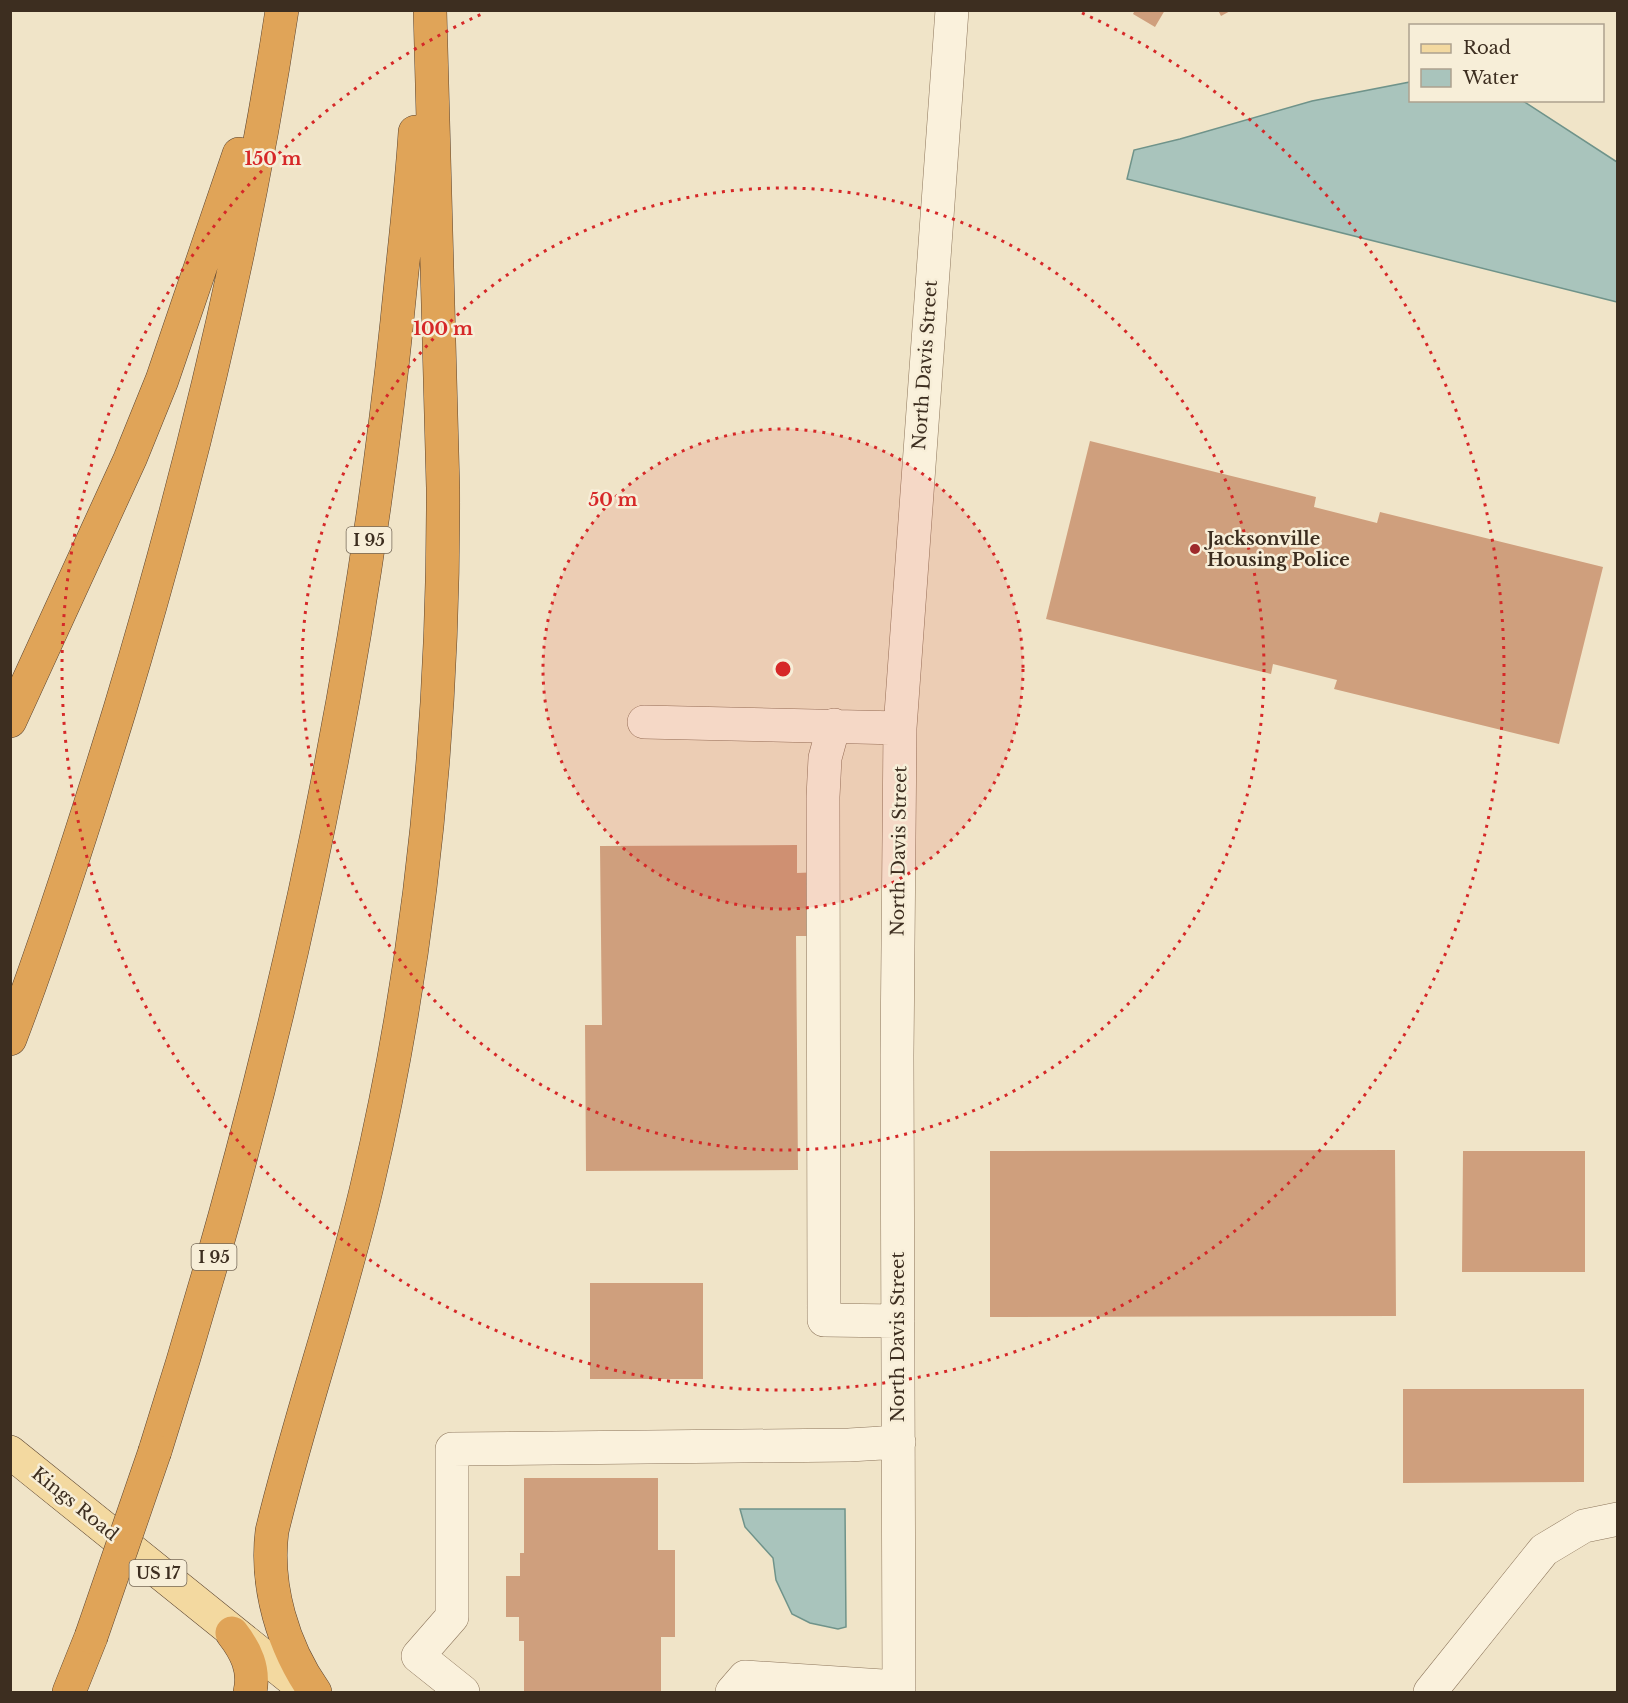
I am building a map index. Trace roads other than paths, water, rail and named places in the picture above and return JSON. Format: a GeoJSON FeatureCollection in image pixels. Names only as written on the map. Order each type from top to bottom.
{"type":"FeatureCollection","features":[{"type":"Feature","properties":{"kind":"highway"},"geometry":{"type":"LineString","coordinates":[[10,1040],[62,895],[97,786],[163,562],[219,336],[243,223],[282,10]]}},
{"type":"Feature","properties":{"kind":"highway","name":"I 95"},"geometry":{"type":"LineString","coordinates":[[69,1692],[91,1637],[155,1451],[204,1290],[266,1062],[293,948],[339,722],[359,605],[391,374],[415,138],[422,10]]}},
{"type":"Feature","properties":{"kind":"highway"},"geometry":{"type":"LineString","coordinates":[[315,1692],[296,1663],[277,1605],[270,1562],[272,1531],[343,1280],[379,1134],[412,947],[435,738],[443,562],[443,498],[430,10]]}},
{"type":"Feature","properties":{"kind":"highway"},"geometry":{"type":"LineString","coordinates":[[10,721],[130,459],[162,380],[276,47]]}},
{"type":"Feature","properties":{"kind":"highway"},"geometry":{"type":"LineString","coordinates":[[10,1058],[23,1006]]}},
{"type":"Feature","properties":{"kind":"highway"},"geometry":{"type":"LineString","coordinates":[[232,1633],[241,1644],[250,1663],[252,1683],[250,1692]]}},
{"type":"Feature","properties":{"kind":"main road","name":"Kings Road"},"geometry":{"type":"LineString","coordinates":[[10,1452],[308,1692]]}},
{"type":"Feature","properties":{"kind":"street","name":"North Davis Street"},"geometry":{"type":"LineString","coordinates":[[898,1690],[897,1056],[900,728],[952,10]]}},
{"type":"Feature","properties":{"kind":"street"},"geometry":{"type":"LineString","coordinates":[[644,722],[900,728]]}},
{"type":"Feature","properties":{"kind":"street"},"geometry":{"type":"LineString","coordinates":[[834,725],[825,758],[823,797],[824,1320],[898,1321]]}},
{"type":"Feature","properties":{"kind":"street"},"geometry":{"type":"LineString","coordinates":[[463,1692],[418,1656],[452,1617],[452,1449],[849,1445],[899,1442]]}},
{"type":"Feature","properties":{"kind":"street"},"geometry":{"type":"LineString","coordinates":[[1430,1692],[1544,1550],[1584,1526],[1617,1519]]}},
{"type":"Feature","properties":{"kind":"street"},"geometry":{"type":"LineString","coordinates":[[732,1692],[745,1677],[898,1690]]}},
{"type":"Feature","properties":{"kind":"water"},"geometry":{"type":"Polygon","coordinates":[[[1409,82],[1409,102],[1525,102],[1617,162],[1617,302],[1127,179],[1134,150],[1312,101],[1409,82]]]}},
{"type":"Feature","properties":{"kind":"water"},"geometry":{"type":"Polygon","coordinates":[[[740,1509],[845,1509],[846,1627],[838,1629],[810,1623],[792,1614],[776,1580],[773,1558],[745,1527],[740,1509]]]}},
{"type":"Feature","properties":{"kind":"place","name":"Jacksonville Housing Police"},"geometry":{"type":"Point","coordinates":[1195,549]}}]}
